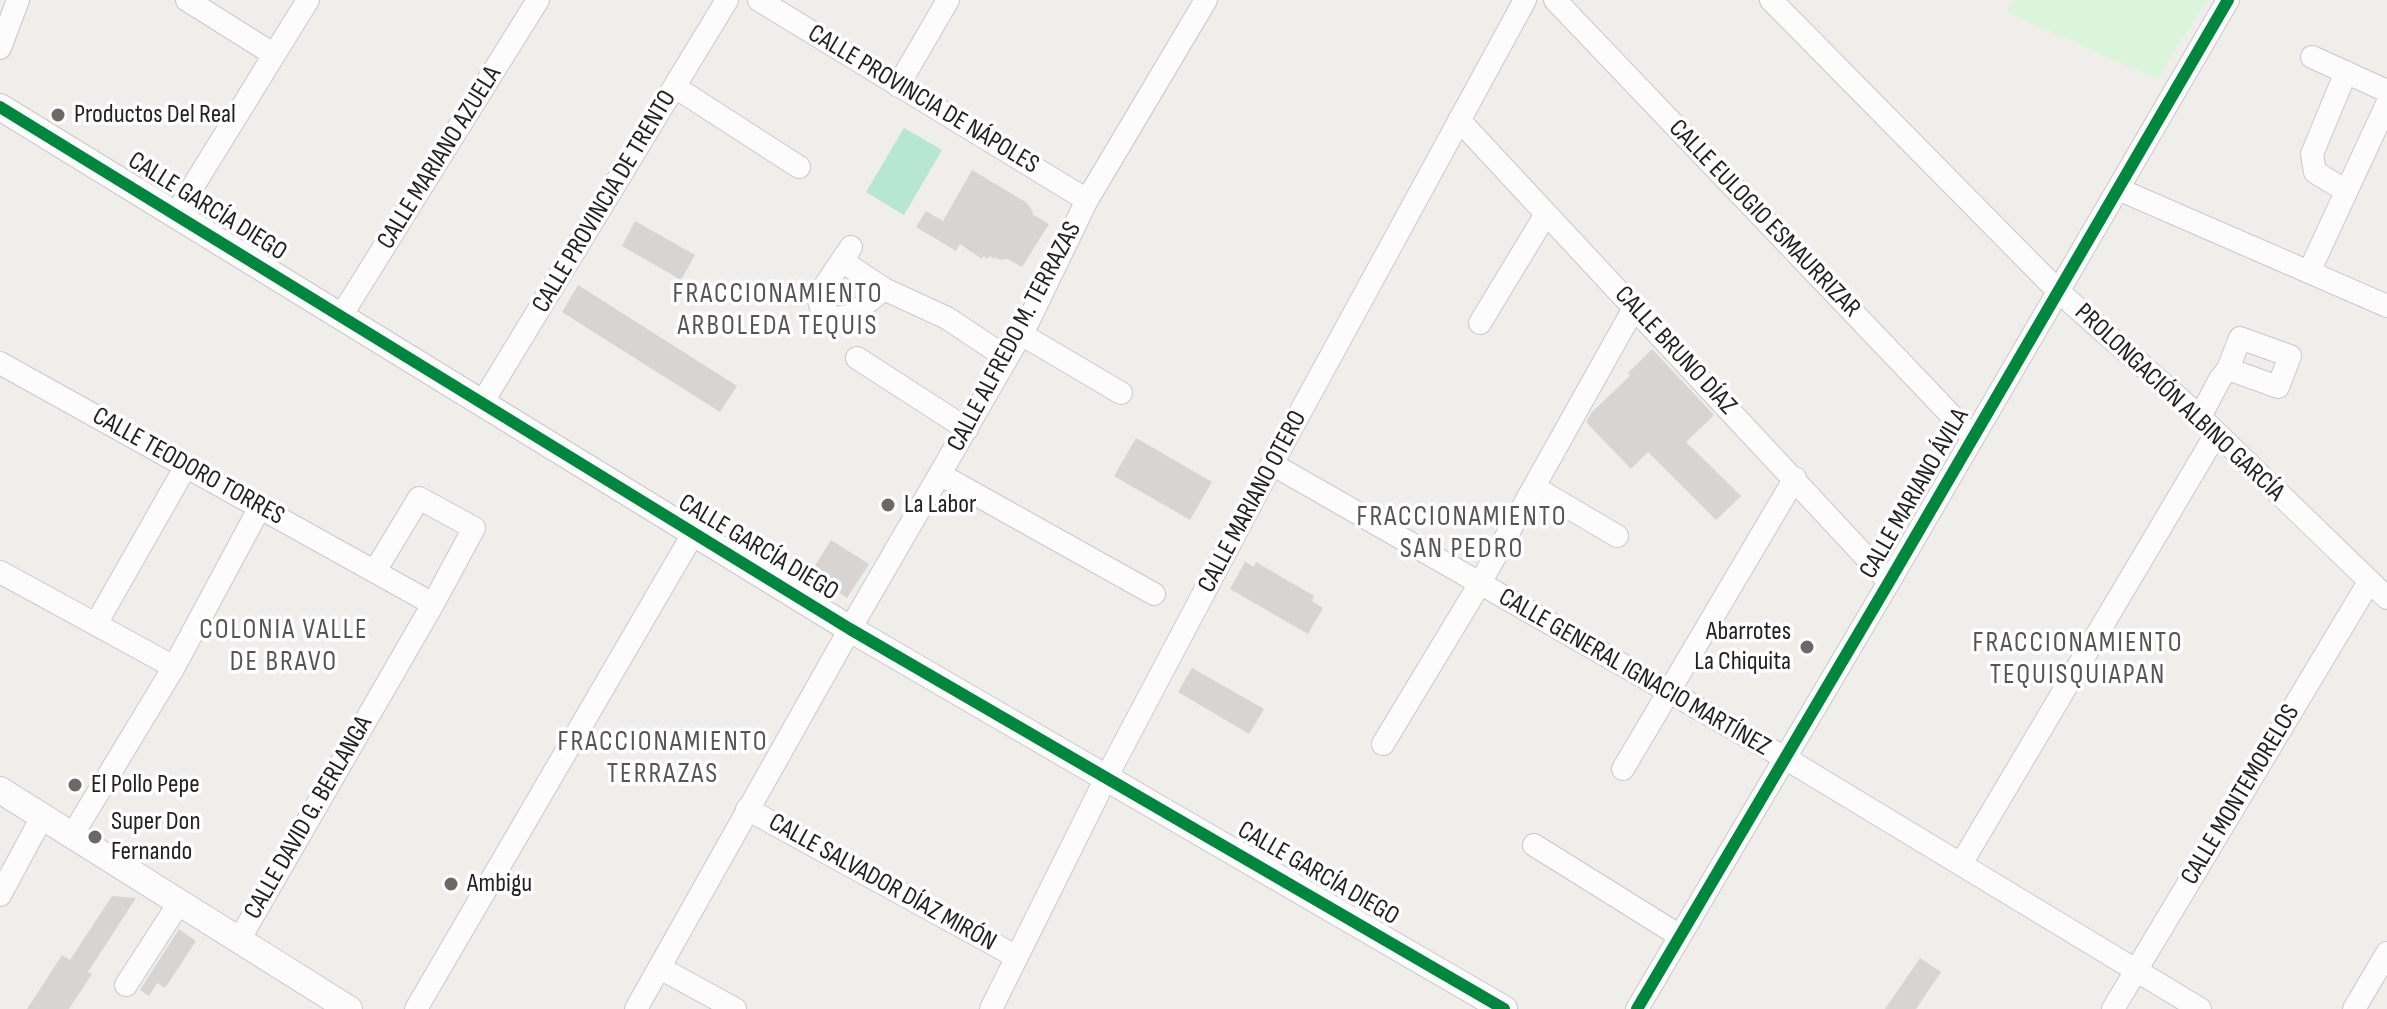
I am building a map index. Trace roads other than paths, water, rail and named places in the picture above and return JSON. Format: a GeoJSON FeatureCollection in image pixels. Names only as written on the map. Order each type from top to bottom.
{"type":"FeatureCollection","features":[{"type":"Feature","properties":{"kind":"street"},"geometry":{"type":"LineString","coordinates":[[0,48],[18,0]]}},
{"type":"Feature","properties":{"kind":"street"},"geometry":{"type":"LineString","coordinates":[[187,0],[273,54]]}},
{"type":"Feature","properties":{"kind":"street"},"geometry":{"type":"LineString","coordinates":[[176,214],[308,0]]}},
{"type":"Feature","properties":{"kind":"street","name":"CALLE MARIANO AZUELA"},"geometry":{"type":"LineString","coordinates":[[341,316],[538,0]]}},
{"type":"Feature","properties":{"kind":"street","name":"CALLE PROVINCIA DE TRENTO"},"geometry":{"type":"LineString","coordinates":[[482,403],[727,0]]}},
{"type":"Feature","properties":{"kind":"street","name":"CALLE PROVINCIA DE NÁPOLES"},"geometry":{"type":"LineString","coordinates":[[759,0],[1087,200]]}},
{"type":"Feature","properties":{"kind":"street"},"geometry":{"type":"LineString","coordinates":[[898,86],[948,0]]}},
{"type":"Feature","properties":{"kind":"street","name":"CALLE ALFREDO M. TERRAZAS"},"geometry":{"type":"LineString","coordinates":[[636,1009],[747,809],[1021,334],[1087,200],[1206,0]]}},
{"type":"Feature","properties":{"kind":"street","name":"CALLE MARIANO OTERO"},"geometry":{"type":"LineString","coordinates":[[991,1009],[1107,776],[1272,464],[1525,0]]}},
{"type":"Feature","properties":{"kind":"street","name":"CALLE EULOGIO ESMAURRIZAR"},"geometry":{"type":"LineString","coordinates":[[1555,0],[1973,438]]}},
{"type":"Feature","properties":{"kind":"street","name":"PROLONGACIÓN ALBINO GARCÍA"},"geometry":{"type":"LineString","coordinates":[[1771,0],[2058,291],[2200,417],[2387,598]]}},
{"type":"Feature","properties":{"kind":"street","name":"CALLE MARIANO ÁVILA"},"geometry":{"type":"LineString","coordinates":[[1637,1009],[2228,0]]}},
{"type":"Feature","properties":{"kind":"street"},"geometry":{"type":"LineString","coordinates":[[2312,57],[2387,91]]}},
{"type":"Feature","properties":{"kind":"street"},"geometry":{"type":"LineString","coordinates":[[2346,72],[2312,154],[2315,172],[2346,191]]}},
{"type":"Feature","properties":{"kind":"street"},"geometry":{"type":"LineString","coordinates":[[675,87],[799,167]]}},
{"type":"Feature","properties":{"kind":"street"},"geometry":{"type":"LineString","coordinates":[[2309,272],[2387,104]]}},
{"type":"Feature","properties":{"kind":"street","name":"CALLE GARCÍA DIEGO"},"geometry":{"type":"LineString","coordinates":[[0,107],[850,629],[1504,1009]]}},
{"type":"Feature","properties":{"kind":"street","name":"CALLE BRUNO DÍAZ"},"geometry":{"type":"LineString","coordinates":[[1459,120],[1889,582]]}},
{"type":"Feature","properties":{"kind":"street"},"geometry":{"type":"LineString","coordinates":[[2118,189],[2387,306]]}},
{"type":"Feature","properties":{"kind":"street"},"geometry":{"type":"LineString","coordinates":[[1480,323],[1546,214]]}},
{"type":"Feature","properties":{"kind":"street"},"geometry":{"type":"LineString","coordinates":[[884,289],[852,315],[838,318],[822,312],[818,296],[847,254],[884,289],[947,318],[1007,358]]}},
{"type":"Feature","properties":{"kind":"street"},"geometry":{"type":"LineString","coordinates":[[1383,744],[1479,585],[1634,308]]}},
{"type":"Feature","properties":{"kind":"street"},"geometry":{"type":"LineString","coordinates":[[1021,334],[1121,393]]}},
{"type":"Feature","properties":{"kind":"street"},"geometry":{"type":"LineString","coordinates":[[857,358],[967,429]]}},
{"type":"Feature","properties":{"kind":"street","name":"CALLE TEODORO TORRES"},"geometry":{"type":"LineString","coordinates":[[0,363],[433,604]]}},
{"type":"Feature","properties":{"kind":"street"},"geometry":{"type":"LineString","coordinates":[[2200,417],[2228,369]]}},
{"type":"Feature","properties":{"kind":"street"},"geometry":{"type":"LineString","coordinates":[[1961,864],[2216,434]]}},
{"type":"Feature","properties":{"kind":"street","name":"CALLE GENERAL IGNACIO MARTÍNEZ"},"geometry":{"type":"LineString","coordinates":[[1272,464],[1785,758],[2200,1009]]}},
{"type":"Feature","properties":{"kind":"street"},"geometry":{"type":"LineString","coordinates":[[96,624],[186,466]]}},
{"type":"Feature","properties":{"kind":"street"},"geometry":{"type":"LineString","coordinates":[[941,475],[1154,594]]}},
{"type":"Feature","properties":{"kind":"street"},"geometry":{"type":"LineString","coordinates":[[1623,769],[1795,478]]}},
{"type":"Feature","properties":{"kind":"street"},"geometry":{"type":"LineString","coordinates":[[1534,487],[1617,536]]}},
{"type":"Feature","properties":{"kind":"street","name":"CALLE DAVID G. BERLANGA"},"geometry":{"type":"LineString","coordinates":[[239,940],[474,528],[419,498],[375,571]]}},
{"type":"Feature","properties":{"kind":"street"},"geometry":{"type":"LineString","coordinates":[[73,834],[174,667],[260,507]]}},
{"type":"Feature","properties":{"kind":"street"},"geometry":{"type":"LineString","coordinates":[[416,1009],[693,534]]}},
{"type":"Feature","properties":{"kind":"street"},"geometry":{"type":"LineString","coordinates":[[0,572],[174,667]]}},
{"type":"Feature","properties":{"kind":"street","name":"CALLE MONTEMORELOS"},"geometry":{"type":"LineString","coordinates":[[2113,1009],[2369,582]]}},
{"type":"Feature","properties":{"kind":"street"},"geometry":{"type":"LineString","coordinates":[[0,790],[339,1006]]}},
{"type":"Feature","properties":{"kind":"street","name":"CALLE SALVADOR DÍAZ MIRÓN"},"geometry":{"type":"LineString","coordinates":[[747,809],[1017,957]]}},
{"type":"Feature","properties":{"kind":"street"},"geometry":{"type":"LineString","coordinates":[[0,895],[8,868],[42,817]]}},
{"type":"Feature","properties":{"kind":"street"},"geometry":{"type":"LineString","coordinates":[[1534,845],[1680,936]]}},
{"type":"Feature","properties":{"kind":"street"},"geometry":{"type":"LineString","coordinates":[[126,985],[179,903]]}},
{"type":"Feature","properties":{"kind":"street"},"geometry":{"type":"LineString","coordinates":[[2354,1009],[2387,953]]}},
{"type":"Feature","properties":{"kind":"street"},"geometry":{"type":"LineString","coordinates":[[660,968],[735,1009]]}},
{"type":"Feature","properties":{"kind":"place","name":"Productos Del Real"},"geometry":{"type":"Point","coordinates":[58,115]}},
{"type":"Feature","properties":{"kind":"place","name":"La Labor"},"geometry":{"type":"Point","coordinates":[888,505]}},
{"type":"Feature","properties":{"kind":"place","name":"Abarrotes La Chiquita"},"geometry":{"type":"Point","coordinates":[1807,647]}},
{"type":"Feature","properties":{"kind":"place","name":"El Pollo Pepe"},"geometry":{"type":"Point","coordinates":[75,785]}},
{"type":"Feature","properties":{"kind":"place","name":"Super Don Fernando"},"geometry":{"type":"Point","coordinates":[95,837]}},
{"type":"Feature","properties":{"kind":"place","name":"Ambigu"},"geometry":{"type":"Point","coordinates":[451,884]}},
{"type":"Feature","properties":{"kind":"district","name":"FRACCIONAMIENTO ARBOLEDA TEQUIS"},"geometry":{"type":"Point","coordinates":[778,311]}},
{"type":"Feature","properties":{"kind":"district","name":"FRACCIONAMIENTO SAN PEDRO"},"geometry":{"type":"Point","coordinates":[1462,534]}},
{"type":"Feature","properties":{"kind":"district","name":"COLONIA VALLE DE BRAVO"},"geometry":{"type":"Point","coordinates":[284,647]}},
{"type":"Feature","properties":{"kind":"district","name":"FRACCIONAMIENTO TEQUISQUIAPAN"},"geometry":{"type":"Point","coordinates":[2078,660]}},
{"type":"Feature","properties":{"kind":"district","name":"FRACCIONAMIENTO TERRAZAS"},"geometry":{"type":"Point","coordinates":[663,759]}}]}
